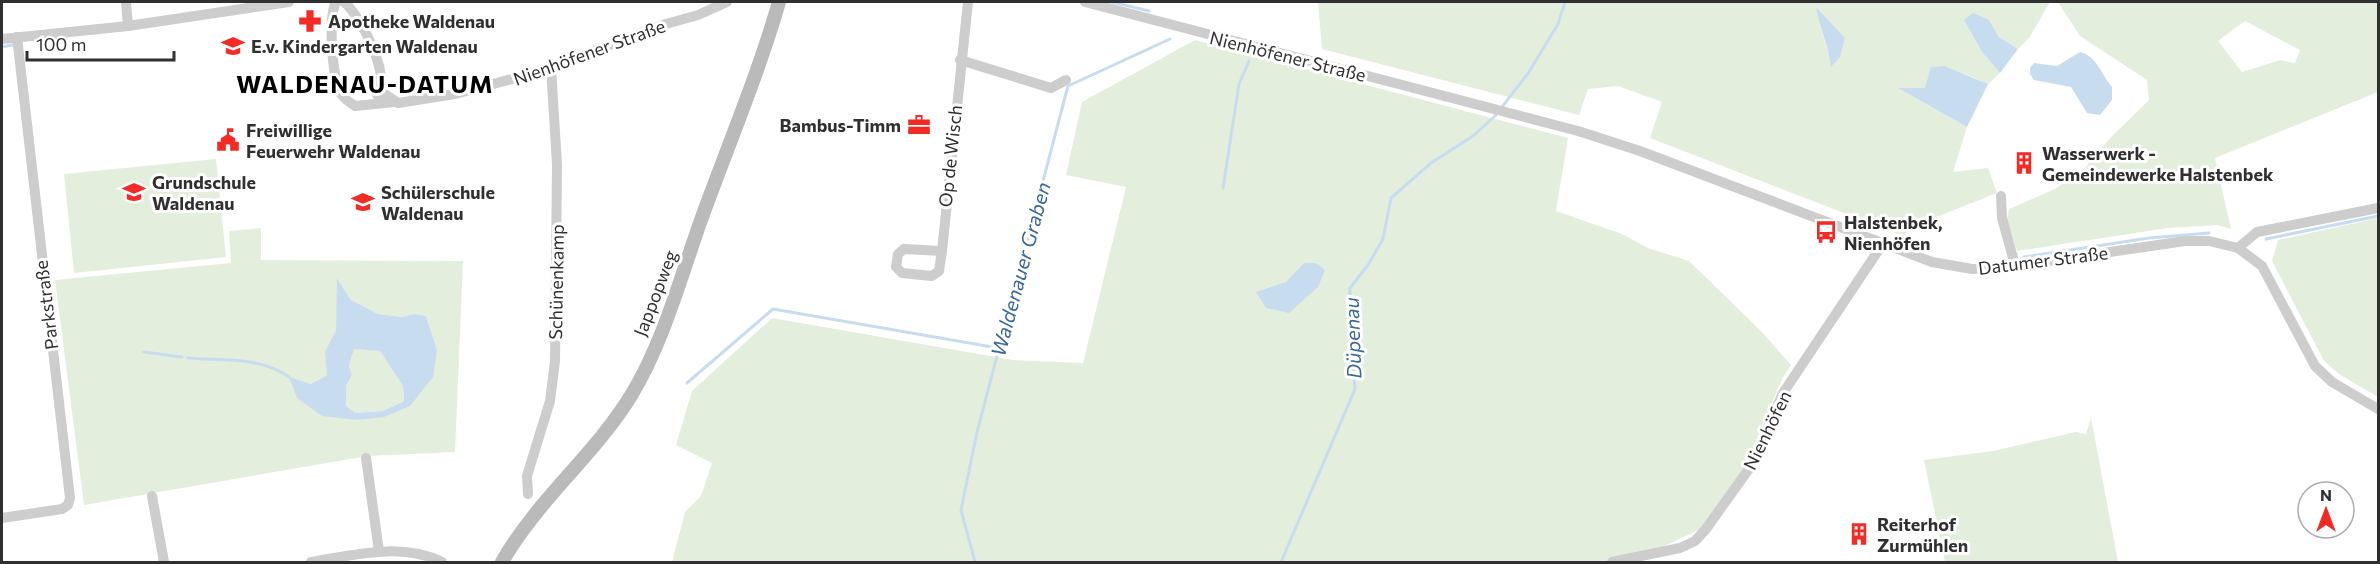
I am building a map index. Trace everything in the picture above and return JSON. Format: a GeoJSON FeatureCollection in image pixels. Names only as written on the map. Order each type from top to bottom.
{"type":"FeatureCollection","features":[{"type":"Feature","properties":{"kind":"street"},"geometry":{"type":"LineString","coordinates":[[126,2],[128,26]]}},
{"type":"Feature","properties":{"kind":"street"},"geometry":{"type":"LineString","coordinates":[[2,39],[128,26],[289,2]]}},
{"type":"Feature","properties":{"kind":"street","name":"Nienhöfener Straße"},"geometry":{"type":"LineString","coordinates":[[336,2],[332,12],[334,56],[340,92],[355,106],[455,94],[551,66],[666,24],[698,15],[727,2]]}},
{"type":"Feature","properties":{"kind":"street"},"geometry":{"type":"LineString","coordinates":[[345,2],[360,19],[376,58],[380,91],[371,103]]}},
{"type":"Feature","properties":{"kind":"street","name":"Jappopweg"},"geometry":{"type":"LineString","coordinates":[[502,562],[530,520],[611,424],[641,376],[678,286],[779,2]]}},
{"type":"Feature","properties":{"kind":"street","name":"Op de Wisch"},"geometry":{"type":"LineString","coordinates":[[942,251],[960,60],[968,2]]}},
{"type":"Feature","properties":{"kind":"street","name":"Nienhöfener Straße"},"geometry":{"type":"LineString","coordinates":[[1085,2],[1509,112]]}},
{"type":"Feature","properties":{"kind":"street","name":"Parkstraße"},"geometry":{"type":"LineString","coordinates":[[2,518],[62,509],[68,505],[70,498],[16,37]]}},
{"type":"Feature","properties":{"kind":"street"},"geometry":{"type":"LineString","coordinates":[[960,60],[1051,88],[1066,80]]}},
{"type":"Feature","properties":{"kind":"street","name":"Schünenkamp"},"geometry":{"type":"LineString","coordinates":[[528,494],[527,476],[550,401],[555,361],[557,165],[551,66]]}},
{"type":"Feature","properties":{"kind":"street"},"geometry":{"type":"LineString","coordinates":[[380,91],[395,102]]}},
{"type":"Feature","properties":{"kind":"street","name":"Datumer Straße"},"geometry":{"type":"LineString","coordinates":[[1509,112],[1640,151],[1942,266],[1972,269],[2015,265],[2185,242],[2209,241],[2238,248],[2262,266],[2272,280],[2315,366],[2332,382],[2379,409]]}},
{"type":"Feature","properties":{"kind":"street"},"geometry":{"type":"LineString","coordinates":[[2001,196],[2002,218],[2015,265]]}},
{"type":"Feature","properties":{"kind":"street"},"geometry":{"type":"LineString","coordinates":[[2238,248],[2257,232],[2379,208]]}},
{"type":"Feature","properties":{"kind":"street","name":"Nienhöfen"},"geometry":{"type":"LineString","coordinates":[[1612,562],[1680,548],[1695,541],[1706,529],[1751,466],[1783,393],[1882,244]]}},
{"type":"Feature","properties":{"kind":"street"},"geometry":{"type":"LineString","coordinates":[[366,458],[380,551]]}},
{"type":"Feature","properties":{"kind":"street"},"geometry":{"type":"LineString","coordinates":[[152,496],[164,562]]}},
{"type":"Feature","properties":{"kind":"street"},"geometry":{"type":"LineString","coordinates":[[311,562],[380,551],[415,554],[442,562]]}},
{"type":"Feature","properties":{"kind":"green space"},"geometry":{"type":"Polygon","coordinates":[[[1318,2],[2050,2],[2029,38],[2018,49],[1999,37],[1989,20],[1964,20],[1982,52],[2000,73],[1988,84],[1965,74],[1925,88],[1900,89],[1967,127],[1953,172],[1988,168],[1997,193],[1916,225],[1903,236],[1650,138],[1662,102],[1618,86],[1588,89],[1579,115],[1322,49],[1318,2]],[[1817,7],[1832,66],[1840,57],[1817,7]]]}},
{"type":"Feature","properties":{"kind":"green space"},"geometry":{"type":"Polygon","coordinates":[[[2058,2],[2378,2],[2378,92],[2215,158],[2231,229],[2217,225],[2168,228],[2017,251],[2007,220],[2009,209],[2055,189],[2083,170],[2111,137],[2149,100],[2147,80],[2080,36],[2058,2]],[[2245,21],[2218,41],[2242,72],[2280,60],[2295,63],[2300,50],[2245,21]]]}},
{"type":"Feature","properties":{"kind":"green space"},"geometry":{"type":"Polygon","coordinates":[[[1195,40],[1568,138],[1556,211],[1622,234],[1648,248],[1689,261],[1761,331],[1791,365],[1782,379],[1746,464],[1707,526],[1631,562],[672,562],[685,512],[701,496],[712,463],[676,445],[692,391],[772,318],[1013,360],[1083,363],[1126,187],[1066,175],[1082,102],[1195,40]]]}},
{"type":"Feature","properties":{"kind":"green space"},"geometry":{"type":"Polygon","coordinates":[[[216,159],[226,257],[74,273],[64,174],[216,159]]]}},
{"type":"Feature","properties":{"kind":"green space"},"geometry":{"type":"Polygon","coordinates":[[[2378,218],[2378,397],[2339,374],[2324,361],[2272,261],[2278,240],[2378,218]]]}},
{"type":"Feature","properties":{"kind":"green space"},"geometry":{"type":"Polygon","coordinates":[[[261,228],[261,260],[463,261],[455,452],[367,456],[84,505],[55,280],[231,263],[229,231],[261,228]],[[338,279],[336,330],[326,352],[327,375],[311,384],[290,378],[357,420],[410,406],[437,350],[426,316],[414,314],[402,317],[378,314],[351,300],[338,279]]]}},
{"type":"Feature","properties":{"kind":"green space"},"geometry":{"type":"Polygon","coordinates":[[[354,348],[380,351],[403,386],[404,401],[383,411],[355,413],[346,406],[346,386],[352,375],[349,366],[354,348]]]}},
{"type":"Feature","properties":{"kind":"green space"},"geometry":{"type":"Polygon","coordinates":[[[2091,418],[2118,562],[1945,562],[1924,460],[1993,451],[2076,432],[2086,434],[2091,418]]]}},
{"type":"Feature","properties":{"kind":"water"},"geometry":{"type":"Polygon","coordinates":[[[1816,7],[1845,38],[1840,57],[1831,67],[1819,22],[1816,7]]]}},
{"type":"Feature","properties":{"kind":"water"},"geometry":{"type":"Polygon","coordinates":[[[1973,13],[1989,20],[1999,37],[2018,49],[2000,73],[1982,52],[1964,20],[1973,13]]]}},
{"type":"Feature","properties":{"kind":"water"},"geometry":{"type":"Polygon","coordinates":[[[2080,52],[2095,62],[2112,87],[2112,100],[2100,115],[2087,113],[2071,87],[2034,80],[2030,74],[2030,68],[2034,63],[2057,66],[2080,52]]]}},
{"type":"Feature","properties":{"kind":"water"},"geometry":{"type":"Polygon","coordinates":[[[1944,66],[1988,84],[1967,127],[1898,88],[1925,88],[1931,67],[1944,66]]]}},
{"type":"Feature","properties":{"kind":"water"},"geometry":{"type":"Polygon","coordinates":[[[1304,263],[1316,263],[1325,270],[1318,287],[1289,313],[1266,308],[1256,292],[1286,282],[1304,263]]]}},
{"type":"Feature","properties":{"kind":"water"},"geometry":{"type":"Polygon","coordinates":[[[337,278],[351,300],[378,314],[402,317],[414,314],[426,316],[437,350],[433,377],[410,406],[384,417],[357,420],[322,416],[297,398],[289,377],[311,384],[327,375],[325,352],[336,330],[337,278]],[[354,349],[349,366],[352,375],[346,386],[346,406],[355,413],[383,411],[404,401],[403,386],[380,351],[354,349]]]}},
{"type":"Feature","properties":{"kind":"waterway"},"geometry":{"type":"LineString","coordinates":[[1112,2],[1149,11]]}},
{"type":"Feature","properties":{"kind":"waterway","name":"Düpenau"},"geometry":{"type":"LineString","coordinates":[[1281,562],[1355,389],[1349,329],[1350,288],[1368,265],[1383,239],[1391,198],[1431,163],[1473,136],[1495,116],[1529,72],[1558,24],[1565,2]]}},
{"type":"Feature","properties":{"kind":"waterway","name":"Waldenauer Graben"},"geometry":{"type":"LineString","coordinates":[[975,562],[961,510],[977,432],[1068,86],[1170,39]]}},
{"type":"Feature","properties":{"kind":"waterway"},"geometry":{"type":"LineString","coordinates":[[2,47],[12,45]]}},
{"type":"Feature","properties":{"kind":"waterway"},"geometry":{"type":"LineString","coordinates":[[1223,188],[1239,84],[1249,61]]}},
{"type":"Feature","properties":{"kind":"waterway"},"geometry":{"type":"LineString","coordinates":[[2266,239],[2378,216]]}},
{"type":"Feature","properties":{"kind":"waterway"},"geometry":{"type":"LineString","coordinates":[[2024,257],[2149,238],[2209,233]]}},
{"type":"Feature","properties":{"kind":"waterway"},"geometry":{"type":"LineString","coordinates":[[687,383],[773,309],[998,348]]}},
{"type":"Feature","properties":{"kind":"waterway"},"geometry":{"type":"LineString","coordinates":[[144,352],[182,357]]}},
{"type":"Feature","properties":{"kind":"waterway"},"geometry":{"type":"LineString","coordinates":[[188,358],[253,363],[277,370],[289,377]]}},
{"type":"Feature","properties":{"kind":"place","name":"Apotheke Waldenau"},"geometry":{"type":"Point","coordinates":[310,21]}},
{"type":"Feature","properties":{"kind":"place","name":"E.v. Kindergarten Waldenau"},"geometry":{"type":"Point","coordinates":[233,46]}},
{"type":"Feature","properties":{"kind":"place","name":"Bambus-Timm"},"geometry":{"type":"Point","coordinates":[919,125]}},
{"type":"Feature","properties":{"kind":"place","name":"Freiwillige Feuerwehr Waldenau"},"geometry":{"type":"Point","coordinates":[228,140]}},
{"type":"Feature","properties":{"kind":"place","name":"Wasserwerk - Gemeindewerke Halstenbek"},"geometry":{"type":"Point","coordinates":[2024,163]}},
{"type":"Feature","properties":{"kind":"place","name":"Grundschule Waldenau"},"geometry":{"type":"Point","coordinates":[134,192]}},
{"type":"Feature","properties":{"kind":"place","name":"Schülerschule Waldenau"},"geometry":{"type":"Point","coordinates":[363,202]}},
{"type":"Feature","properties":{"kind":"place","name":"Halstenbek, Nienhöfen"},"geometry":{"type":"Point","coordinates":[1826,232]}},
{"type":"Feature","properties":{"kind":"place","name":"Reiterhof Zurmühlen"},"geometry":{"type":"Point","coordinates":[1859,534]}},
{"type":"Feature","properties":{"kind":"district","name":"WALDENAU-DATUM"},"geometry":{"type":"Point","coordinates":[365,83]}}]}
